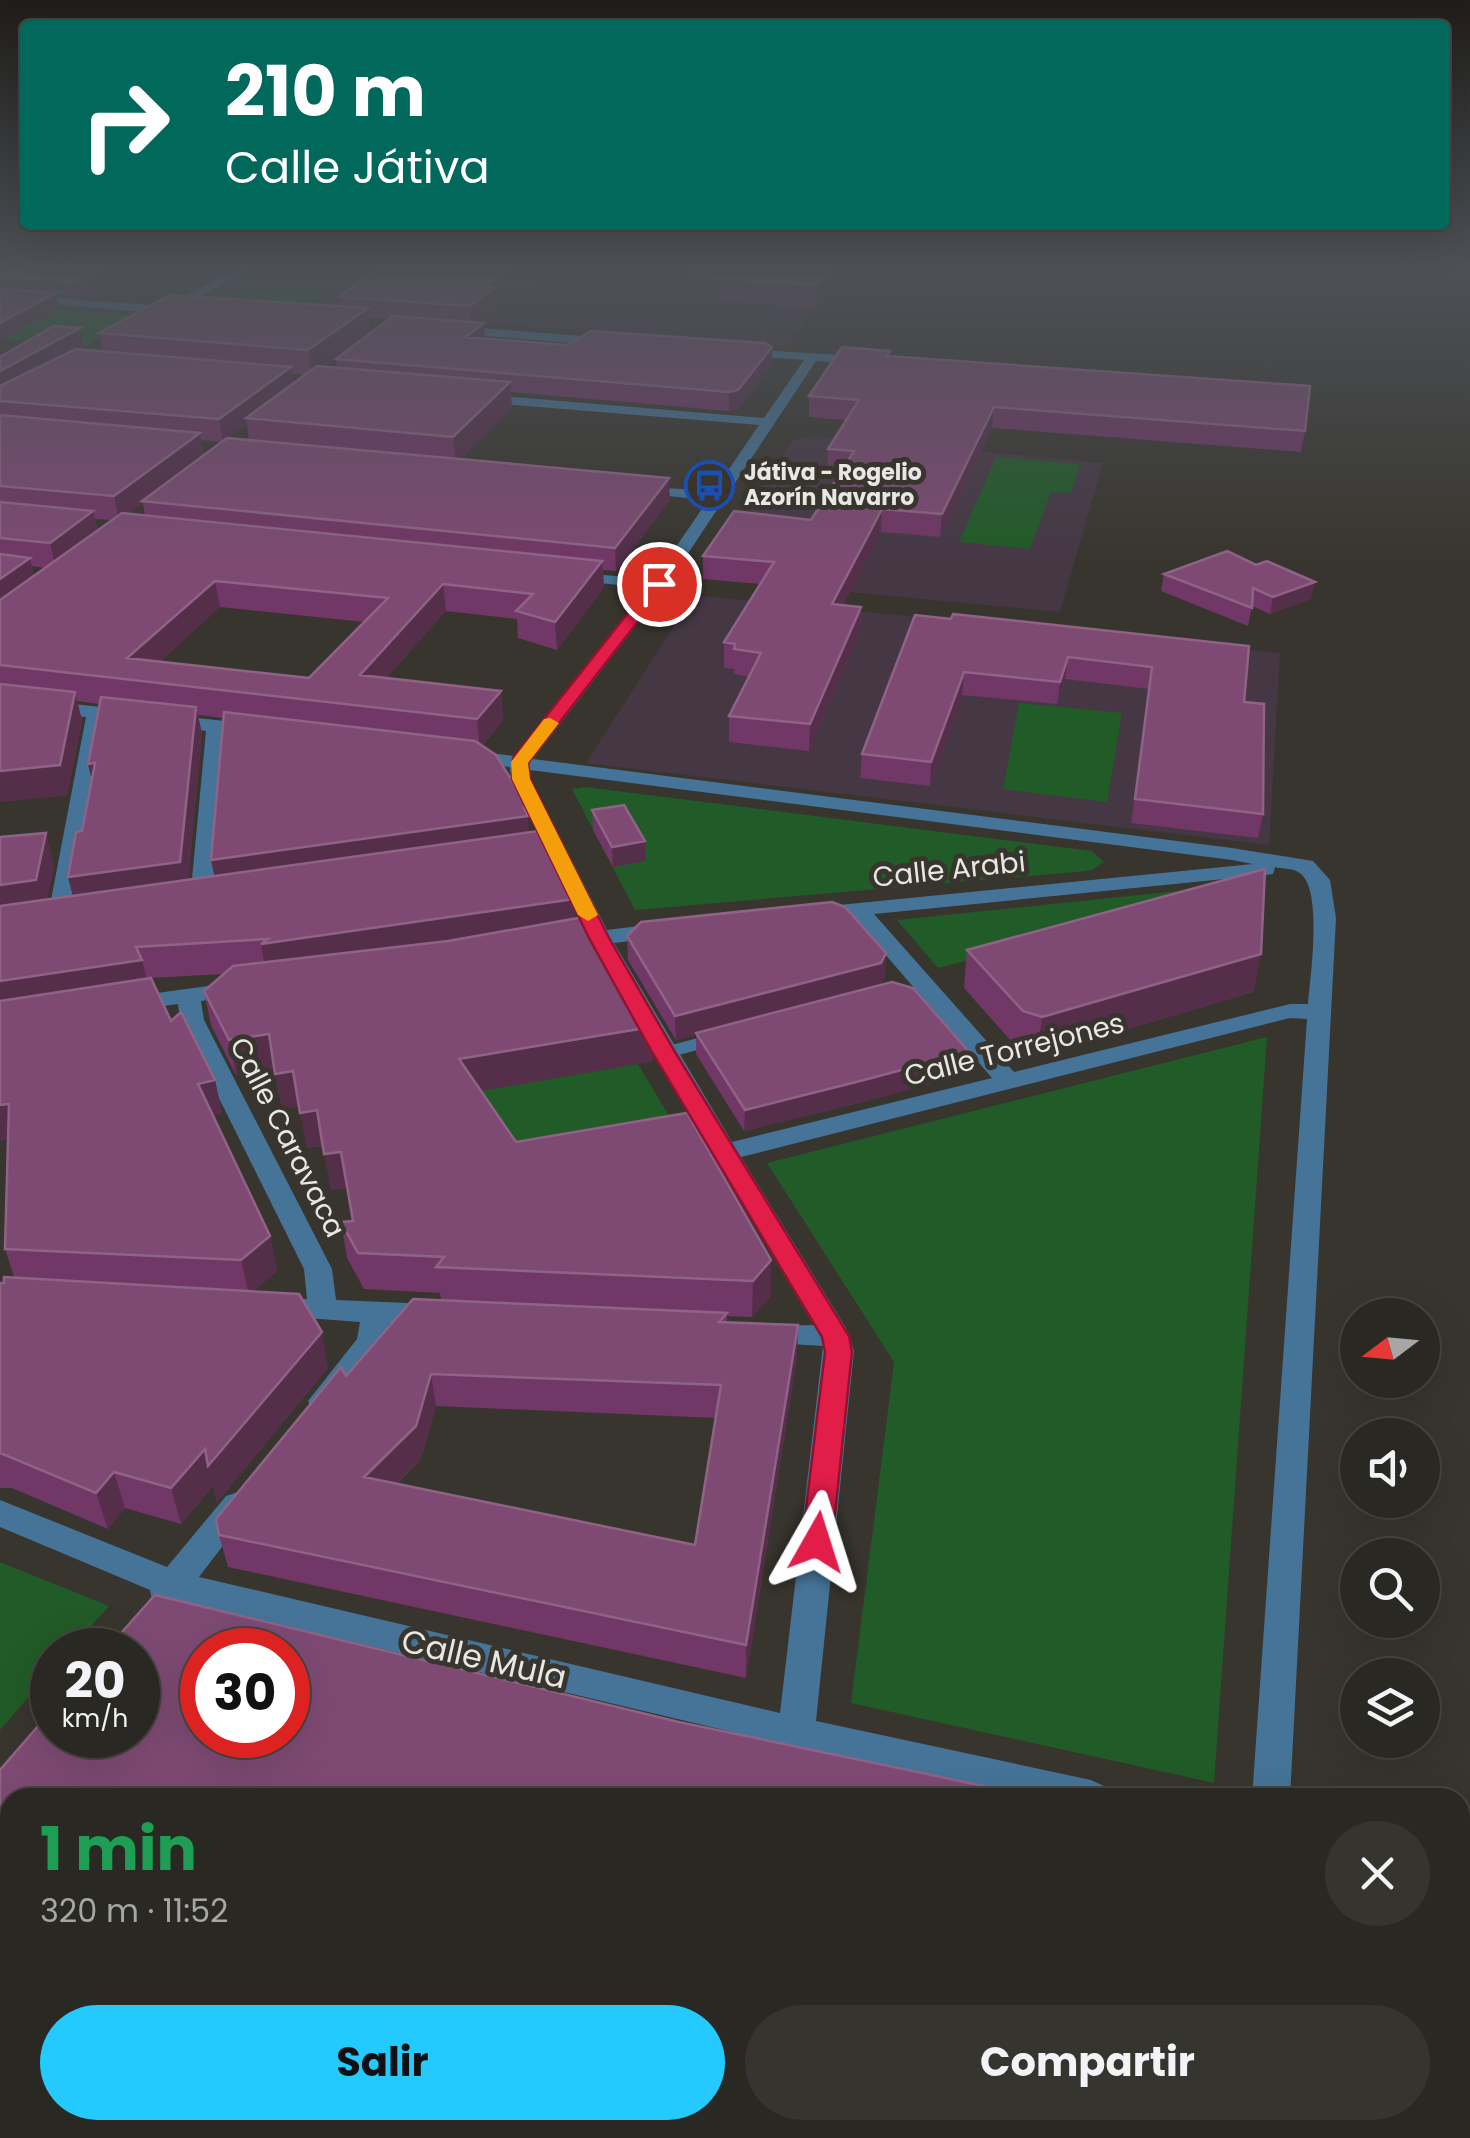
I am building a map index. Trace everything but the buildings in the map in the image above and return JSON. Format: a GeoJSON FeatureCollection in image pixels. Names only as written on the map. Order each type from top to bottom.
{"type":"FeatureCollection","features":[{"type":"Feature","properties":{"kind":"street"},"geometry":{"type":"LineString","coordinates":[[796,1733],[839,1352],[836,1336],[545,851],[521,779],[520,762],[659,584],[807,365]]}},
{"type":"Feature","properties":{"kind":"street"},"geometry":{"type":"LineString","coordinates":[[455,396],[768,422]]}},
{"type":"Feature","properties":{"kind":"street"},"geometry":{"type":"LineString","coordinates":[[619,487],[716,496]]}},
{"type":"Feature","properties":{"kind":"street"},"geometry":{"type":"LineString","coordinates":[[560,574],[659,584]]}},
{"type":"Feature","properties":{"kind":"street"},"geometry":{"type":"LineString","coordinates":[[0,702],[272,732]]}},
{"type":"Feature","properties":{"kind":"street"},"geometry":{"type":"LineString","coordinates":[[58,921],[96,712]]}},
{"type":"Feature","properties":{"kind":"street"},"geometry":{"type":"LineString","coordinates":[[201,900],[216,726]]}},
{"type":"Feature","properties":{"kind":"street"},"geometry":{"type":"LineString","coordinates":[[441,753],[1305,866],[1320,880],[1325,918],[1320,1012],[1272,1788]]}},
{"type":"Feature","properties":{"kind":"street","name":"Calle Arabi"},"geometry":{"type":"LineString","coordinates":[[800,914],[1305,866]]}},
{"type":"Feature","properties":{"kind":"street"},"geometry":{"type":"LineString","coordinates":[[857,908],[915,988],[1009,1082]]}},
{"type":"Feature","properties":{"kind":"street"},"geometry":{"type":"LineString","coordinates":[[562,944],[688,927]]}},
{"type":"Feature","properties":{"kind":"street"},"geometry":{"type":"LineString","coordinates":[[104,1008],[264,986]]}},
{"type":"Feature","properties":{"kind":"street","name":"Calle Caravaca"},"geometry":{"type":"LineString","coordinates":[[188,995],[192,1020],[318,1269],[323,1310]]}},
{"type":"Feature","properties":{"kind":"street","name":"Calle Torrejones"},"geometry":{"type":"LineString","coordinates":[[724,1153],[1290,1010],[1320,1012]]}},
{"type":"Feature","properties":{"kind":"street"},"geometry":{"type":"LineString","coordinates":[[247,1307],[452,1316]]}},
{"type":"Feature","properties":{"kind":"street"},"geometry":{"type":"LineString","coordinates":[[298,1432],[371,1342],[376,1312]]}},
{"type":"Feature","properties":{"kind":"street"},"geometry":{"type":"LineString","coordinates":[[738,1332],[836,1336]]}},
{"type":"Feature","properties":{"kind":"street"},"geometry":{"type":"LineString","coordinates":[[161,1598],[261,1477]]}},
{"type":"Feature","properties":{"kind":"street","name":"Calle Mula"},"geometry":{"type":"LineString","coordinates":[[0,1513],[161,1598],[1046,1788]]}},
{"type":"Feature","properties":{"kind":"lane"},"geometry":{"type":"LineString","coordinates":[[664,1052],[738,1033]]}},
{"type":"Feature","properties":{"kind":"shaded area"},"geometry":{"type":"Polygon","coordinates":[[[814,436],[1103,463],[1060,612],[849,592],[734,534],[792,440],[814,436]]]}},
{"type":"Feature","properties":{"kind":"shaded area"},"geometry":{"type":"Polygon","coordinates":[[[694,595],[1280,653],[1269,845],[586,763],[694,595]]]}},
{"type":"Feature","properties":{"kind":"green space"},"geometry":{"type":"Polygon","coordinates":[[[996,457],[1080,464],[1071,493],[1051,492],[1030,549],[959,542],[996,457]]]}},
{"type":"Feature","properties":{"kind":"green space"},"geometry":{"type":"Polygon","coordinates":[[[1019,703],[1122,713],[1107,802],[1003,789],[1019,703]]]}},
{"type":"Feature","properties":{"kind":"green space"},"geometry":{"type":"Polygon","coordinates":[[[585,787],[1092,851],[1104,862],[1092,870],[1076,872],[635,910],[572,789],[585,787]]]}},
{"type":"Feature","properties":{"kind":"green space"},"geometry":{"type":"Polygon","coordinates":[[[1207,888],[1215,897],[938,968],[897,920],[1207,888]]]}},
{"type":"Feature","properties":{"kind":"green space"},"geometry":{"type":"Polygon","coordinates":[[[1267,1037],[1214,1783],[851,1703],[894,1362],[767,1163],[1267,1037]]]}},
{"type":"Feature","properties":{"kind":"green space"},"geometry":{"type":"Polygon","coordinates":[[[638,1064],[688,1148],[519,1177],[463,1094],[638,1064]]]}},
{"type":"Feature","properties":{"kind":"green space"},"geometry":{"type":"Polygon","coordinates":[[[0,1562],[109,1606],[90,1628],[30,1628],[30,1695],[0,1730],[0,1562]]]}},
{"type":"Feature","properties":{"kind":"slow traffic"},"geometry":{"type":"LineString","coordinates":[[550,723],[520,762],[521,779],[588,915]]}},
{"type":"Feature","properties":{"kind":"place","name":"Játiva - Rogelio Azorín Navarro"},"geometry":{"type":"Point","coordinates":[709,485]}},
{"type":"Feature","properties":{"kind":"route"},"geometry":{"type":"LineString","coordinates":[[659,584],[520,762],[521,779],[599,938],[836,1336],[839,1352],[817,1542]]}}]}
